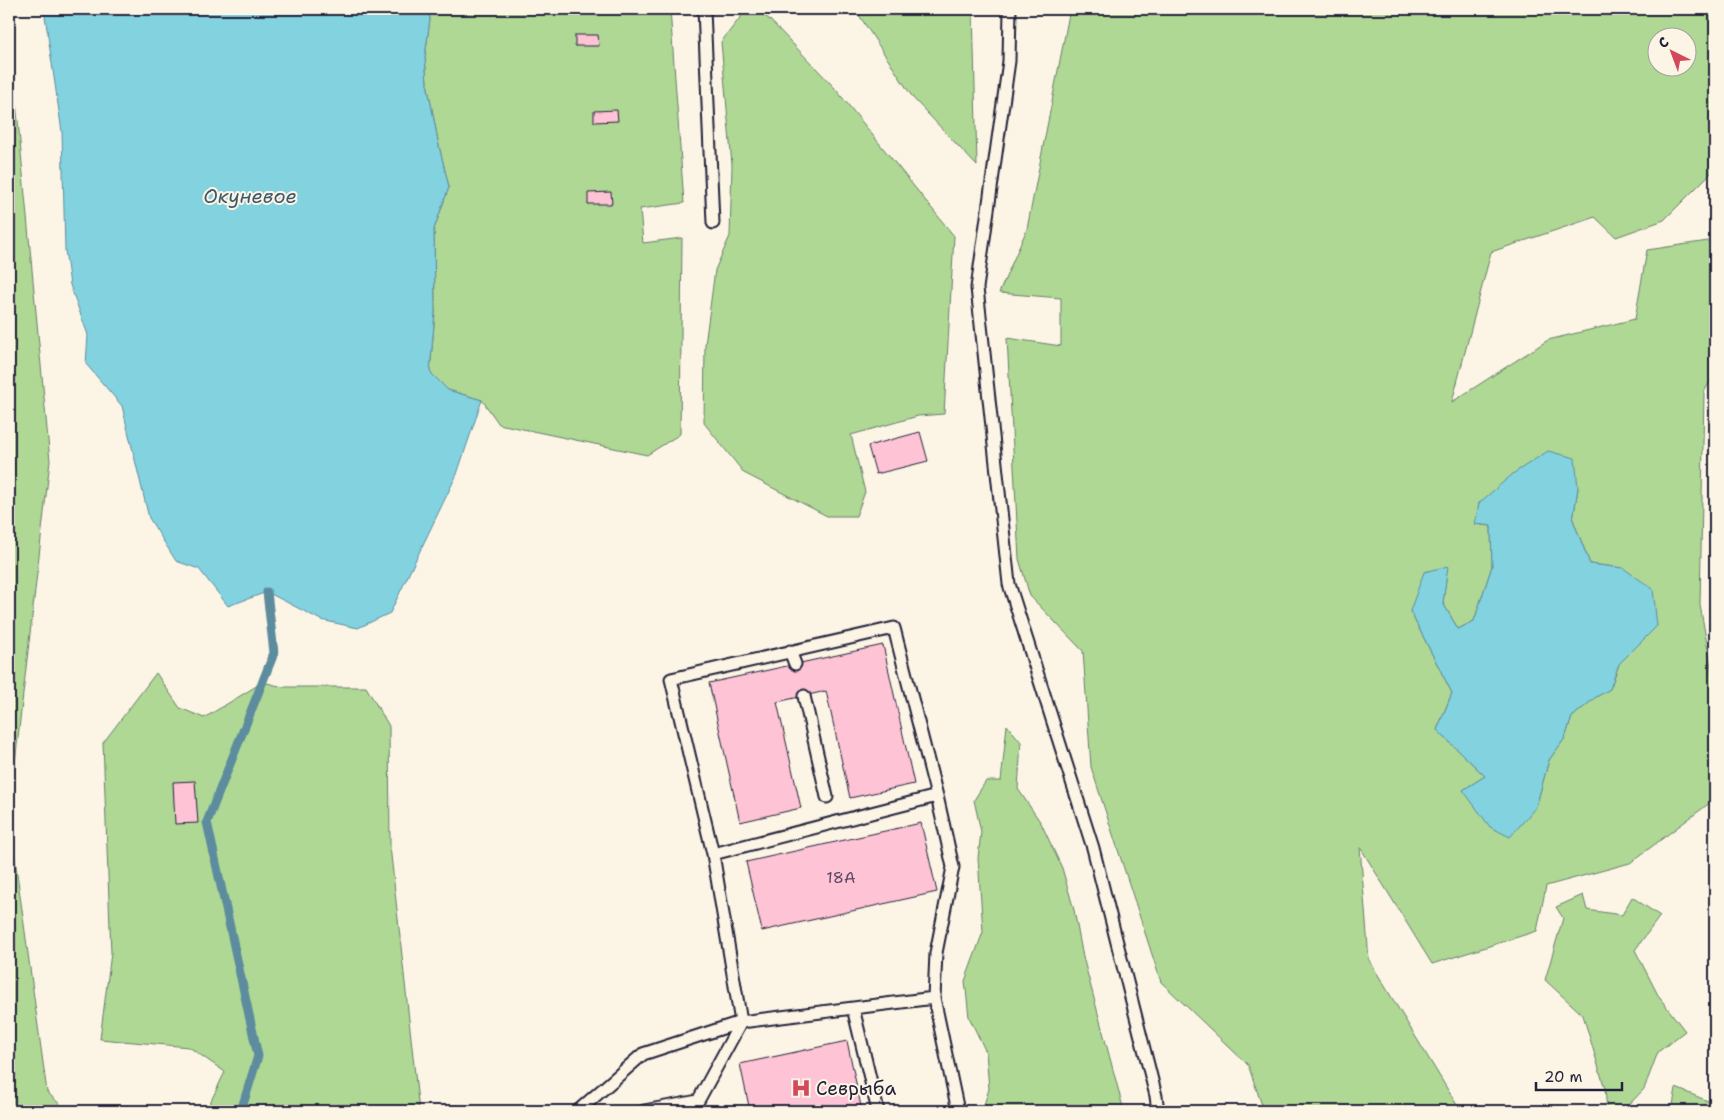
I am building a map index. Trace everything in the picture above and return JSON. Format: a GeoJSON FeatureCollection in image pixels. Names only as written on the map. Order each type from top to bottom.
{"type":"FeatureCollection","features":[{"type":"Feature","properties":{"kind":"lane"},"geometry":{"type":"LineString","coordinates":[[704,9],[712,223]]}},
{"type":"Feature","properties":{"kind":"lane"},"geometry":{"type":"LineString","coordinates":[[1010,9],[1009,61],[977,288],[1009,584],[1092,848],[1156,1096],[1158,1111]]}},
{"type":"Feature","properties":{"kind":"lane"},"geometry":{"type":"LineString","coordinates":[[644,1111],[698,1101],[741,1022],[713,854],[671,679],[894,628],[953,867],[936,953],[934,998],[958,1111]]}},
{"type":"Feature","properties":{"kind":"lane"},"geometry":{"type":"LineString","coordinates":[[790,651],[795,664]]}},
{"type":"Feature","properties":{"kind":"lane"},"geometry":{"type":"LineString","coordinates":[[804,696],[827,797]]}},
{"type":"Feature","properties":{"kind":"lane"},"geometry":{"type":"LineString","coordinates":[[713,854],[937,796]]}},
{"type":"Feature","properties":{"kind":"lane"},"geometry":{"type":"LineString","coordinates":[[578,1111],[643,1054],[741,1022],[934,998]]}},
{"type":"Feature","properties":{"kind":"lane"},"geometry":{"type":"LineString","coordinates":[[853,1008],[878,1111]]}},
{"type":"Feature","properties":{"kind":"green space"},"geometry":{"type":"Polygon","coordinates":[[[428,9],[670,9],[684,203],[640,209],[643,243],[682,238],[680,434],[647,455],[499,424],[482,400],[448,390],[430,372],[435,312],[434,229],[449,187],[427,83],[425,57],[430,19],[428,9]]]}},
{"type":"Feature","properties":{"kind":"green space"},"geometry":{"type":"Polygon","coordinates":[[[747,9],[755,9],[769,19],[833,86],[954,236],[944,414],[918,416],[851,435],[865,492],[856,516],[827,516],[744,473],[704,423],[705,345],[715,270],[730,236],[732,165],[721,42],[747,9]]]}},
{"type":"Feature","properties":{"kind":"green space"},"geometry":{"type":"Polygon","coordinates":[[[855,9],[973,9],[977,166],[913,98],[855,9]]]}},
{"type":"Feature","properties":{"kind":"green space"},"geometry":{"type":"Polygon","coordinates":[[[1070,9],[1715,9],[1714,170],[1664,220],[1616,237],[1595,217],[1491,252],[1452,402],[1548,340],[1635,319],[1647,250],[1715,240],[1715,373],[1704,392],[1700,605],[1715,689],[1715,799],[1630,863],[1546,886],[1537,931],[1432,964],[1360,847],[1369,960],[1457,1105],[1458,1111],[1264,1111],[1248,1065],[1161,982],[1091,767],[1083,651],[1030,596],[1019,559],[1007,338],[1061,346],[1061,298],[999,293],[1027,229],[1070,9]],[[1578,488],[1475,524],[1491,526],[1492,566],[1474,621],[1458,629],[1443,603],[1447,567],[1410,611],[1452,693],[1437,730],[1485,776],[1463,790],[1536,807],[1549,760],[1565,738],[1572,717],[1596,697],[1610,689],[1619,664],[1657,626],[1623,568],[1590,564],[1573,520],[1578,488]]]}},
{"type":"Feature","properties":{"kind":"green space"},"geometry":{"type":"Polygon","coordinates":[[[9,43],[50,461],[9,815],[9,43]]]}},
{"type":"Feature","properties":{"kind":"green space"},"geometry":{"type":"Polygon","coordinates":[[[156,673],[180,708],[204,718],[263,682],[283,687],[366,687],[389,726],[390,846],[419,1111],[206,1111],[225,1072],[189,1047],[100,1039],[111,953],[103,743],[156,673]]]}},
{"type":"Feature","properties":{"kind":"green space"},"geometry":{"type":"Polygon","coordinates":[[[1007,725],[1021,742],[1018,789],[1041,823],[1062,868],[1074,910],[1083,957],[1124,1111],[982,1111],[989,1089],[986,1052],[969,1017],[965,981],[983,932],[978,858],[981,832],[974,800],[986,781],[1001,781],[1007,725]]]}},
{"type":"Feature","properties":{"kind":"green space"},"geometry":{"type":"Polygon","coordinates":[[[9,815],[47,1092],[67,1111],[9,1111],[9,815]]]}},
{"type":"Feature","properties":{"kind":"green space"},"geometry":{"type":"Polygon","coordinates":[[[1583,895],[1587,910],[1622,915],[1632,897],[1660,916],[1635,950],[1659,997],[1685,1031],[1658,1052],[1644,1089],[1623,1111],[1607,1111],[1605,1089],[1583,1015],[1545,980],[1563,918],[1556,907],[1583,895]]]}},
{"type":"Feature","properties":{"kind":"green space"},"geometry":{"type":"Polygon","coordinates":[[[1676,1088],[1708,1101],[1715,1098],[1715,1111],[1672,1111],[1676,1088]]]}},
{"type":"Feature","properties":{"kind":"water","name":"Окуневое"},"geometry":{"type":"Polygon","coordinates":[[[44,9],[428,9],[430,19],[425,57],[427,83],[449,187],[434,229],[435,312],[430,372],[448,390],[482,400],[457,474],[390,613],[358,628],[321,620],[267,592],[228,606],[199,569],[176,561],[149,518],[122,406],[86,364],[88,335],[70,285],[65,250],[62,132],[44,9]]]}},
{"type":"Feature","properties":{"kind":"water"},"geometry":{"type":"Polygon","coordinates":[[[1548,451],[1575,458],[1578,488],[1573,520],[1590,564],[1623,568],[1653,589],[1657,626],[1619,664],[1610,689],[1596,697],[1572,717],[1565,738],[1549,760],[1536,807],[1510,837],[1490,827],[1463,790],[1485,776],[1437,730],[1452,693],[1410,611],[1424,572],[1448,566],[1443,603],[1458,629],[1474,621],[1492,566],[1491,526],[1475,524],[1479,503],[1514,473],[1548,451]]]}},
{"type":"Feature","properties":{"kind":"building"},"geometry":{"type":"Polygon","coordinates":[[[575,35],[598,35],[599,46],[575,46],[575,35]]]}},
{"type":"Feature","properties":{"kind":"building"},"geometry":{"type":"Polygon","coordinates":[[[617,110],[618,121],[594,122],[594,111],[617,110]]]}},
{"type":"Feature","properties":{"kind":"building"},"geometry":{"type":"Polygon","coordinates":[[[611,192],[612,204],[588,204],[588,193],[611,192]]]}},
{"type":"Feature","properties":{"kind":"building"},"geometry":{"type":"Polygon","coordinates":[[[920,432],[928,461],[876,474],[868,446],[920,432]]]}},
{"type":"Feature","properties":{"kind":"building"},"geometry":{"type":"Polygon","coordinates":[[[883,645],[914,784],[850,798],[826,691],[777,702],[801,808],[740,822],[709,683],[883,645]]]}},
{"type":"Feature","properties":{"kind":"building"},"geometry":{"type":"Polygon","coordinates":[[[195,781],[198,823],[175,824],[173,782],[195,781]]]}},
{"type":"Feature","properties":{"kind":"building"},"geometry":{"type":"Polygon","coordinates":[[[921,823],[937,892],[762,931],[746,862],[921,823]]]}},
{"type":"Feature","properties":{"kind":"building","name":"Севрыба"},"geometry":{"type":"Polygon","coordinates":[[[847,1041],[862,1111],[750,1111],[740,1064],[847,1041]]]}},
{"type":"Feature","properties":{"kind":"waterway"},"geometry":{"type":"LineString","coordinates":[[241,1111],[258,1056],[207,822],[274,653],[267,592]]}},
{"type":"Feature","properties":{"kind":"place","name":"Севрыба"},"geometry":{"type":"Point","coordinates":[801,1088]}}]}
